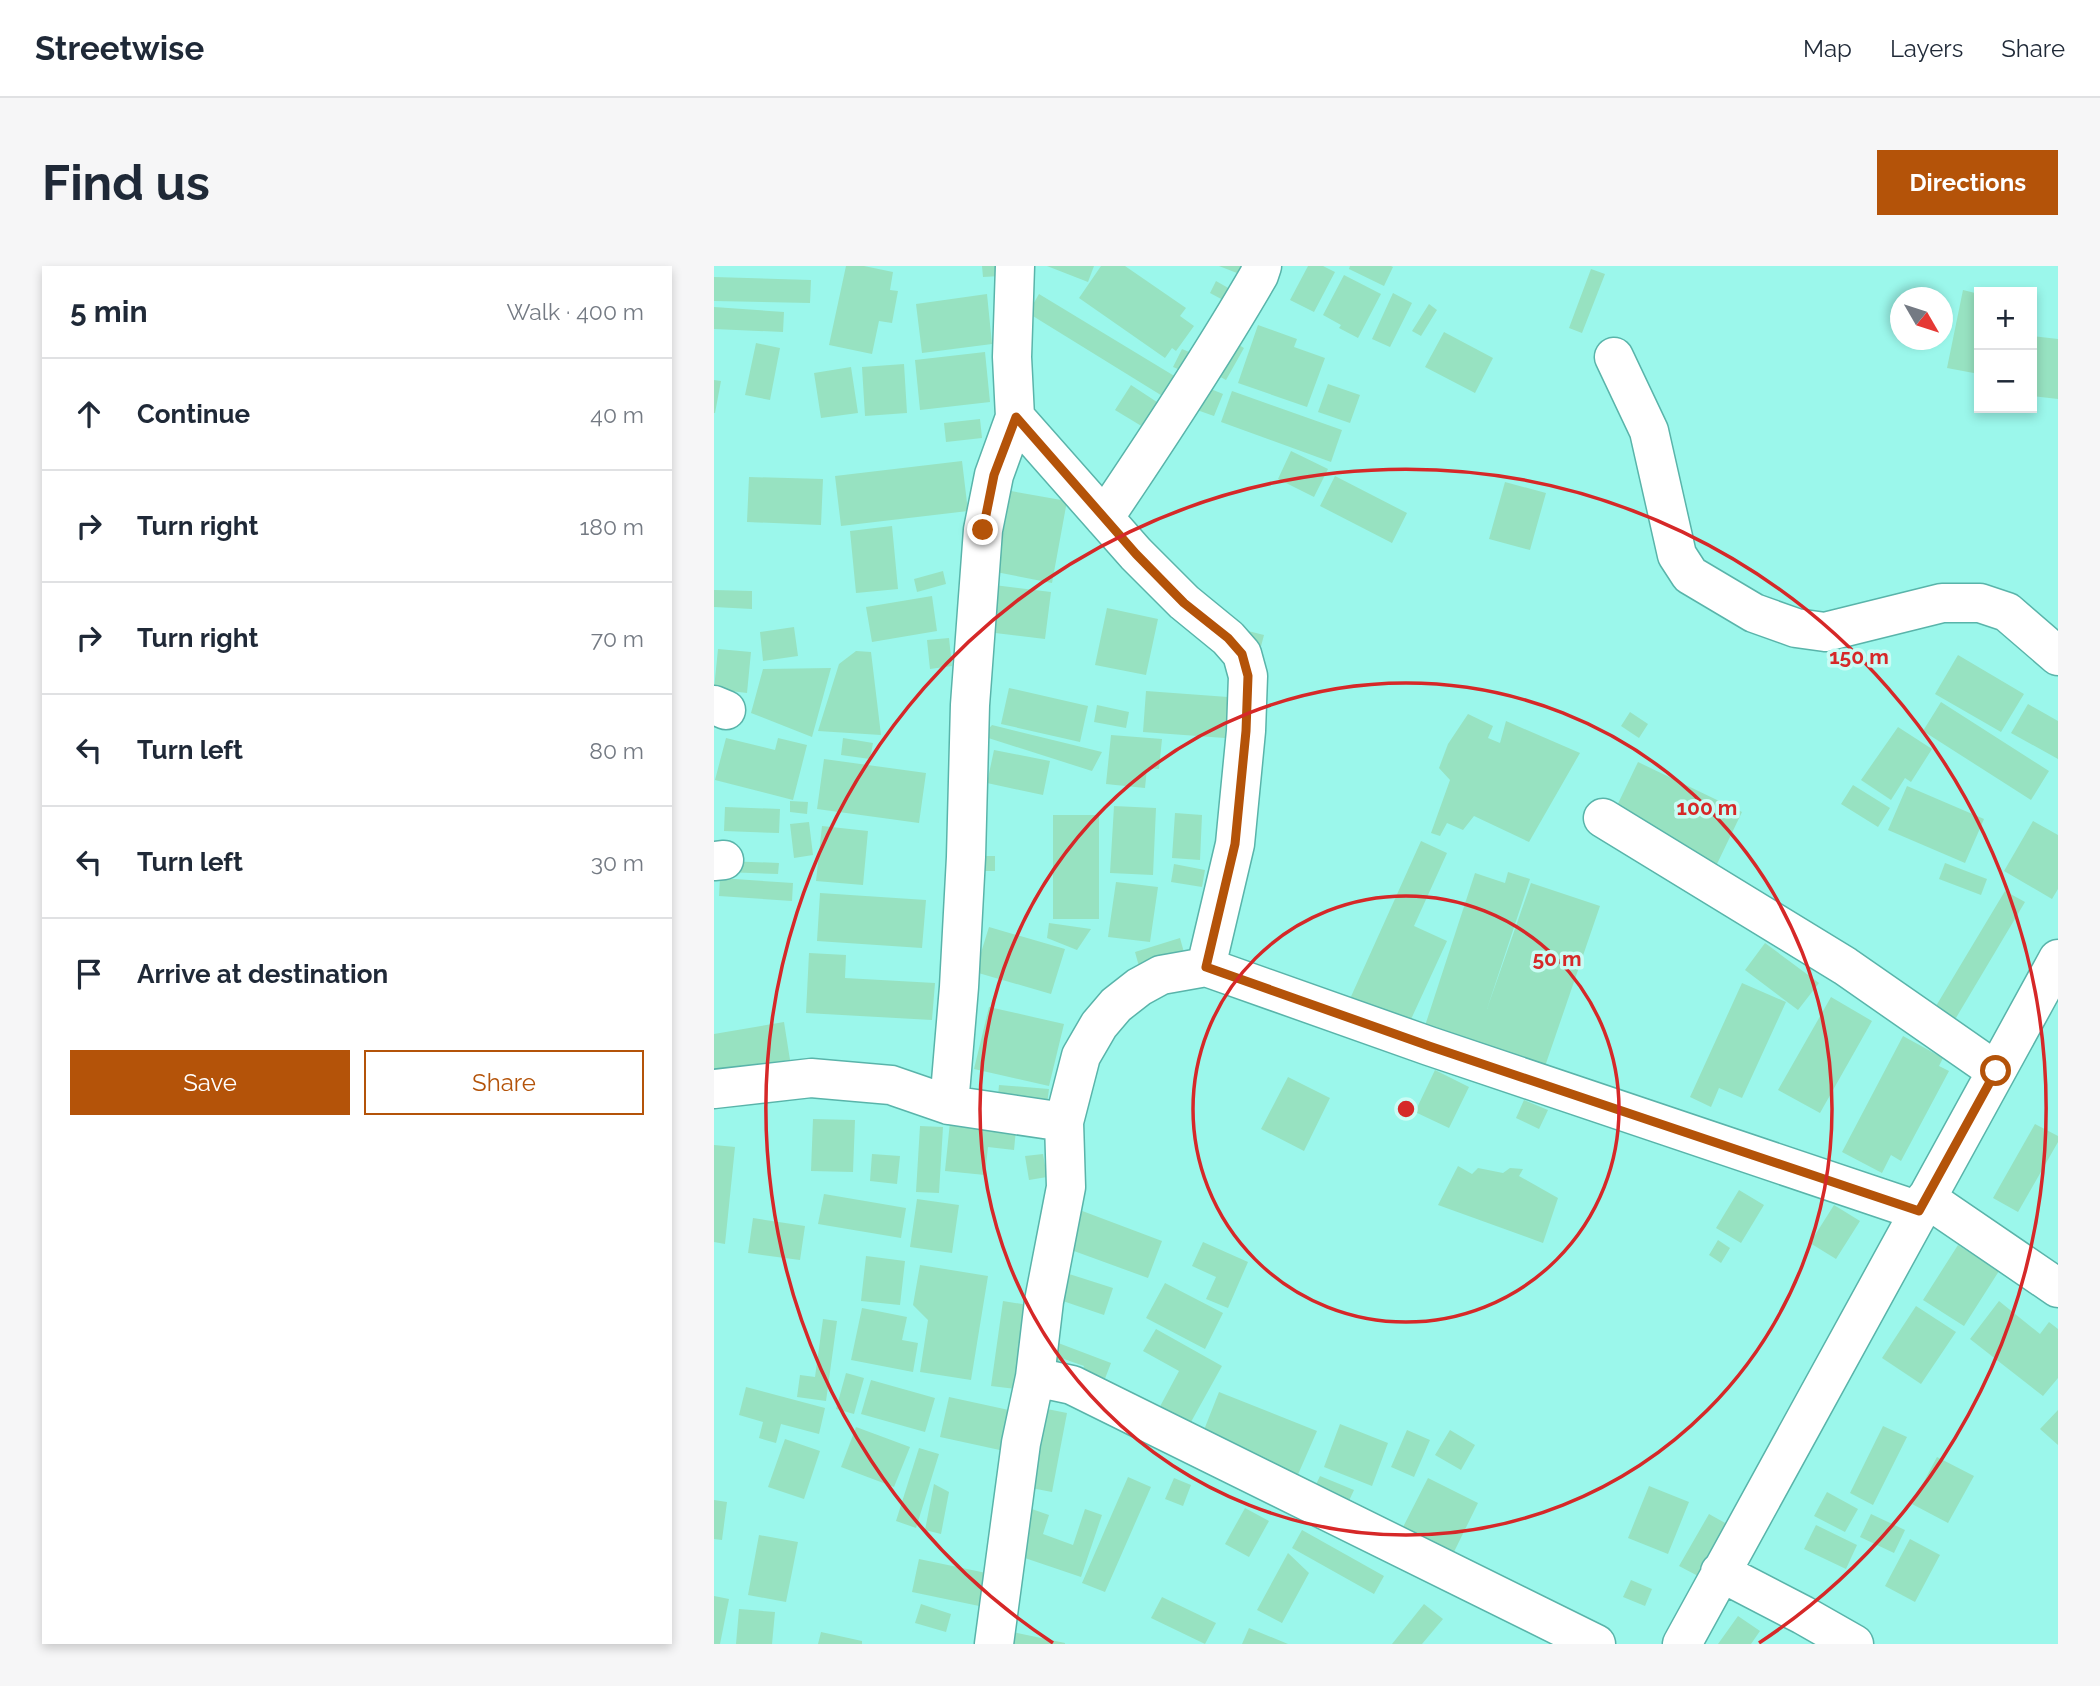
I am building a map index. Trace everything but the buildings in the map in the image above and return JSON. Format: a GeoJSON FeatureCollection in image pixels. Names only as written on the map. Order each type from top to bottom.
{"type":"FeatureCollection","features":[{"type":"Feature","properties":{"kind":"street"},"geometry":{"type":"LineString","coordinates":[[949,1105],[959,987],[970,705],[983,530],[994,475],[1016,417],[1012,357],[1015,266]]}},
{"type":"Feature","properties":{"kind":"street"},"geometry":{"type":"LineString","coordinates":[[1104,518],[1223,337],[1262,266]]}},
{"type":"Feature","properties":{"kind":"street"},"geometry":{"type":"LineString","coordinates":[[1614,357],[1649,431],[1677,555],[1690,575],[1754,613],[1796,628],[1825,632],[1942,603],[1980,603],[2007,612],[2058,656]]}},
{"type":"Feature","properties":{"kind":"street"},"geometry":{"type":"LineString","coordinates":[[1016,417],[1136,554],[1184,603],[1242,654],[1248,676],[1246,731],[1235,844],[1206,967]]}},
{"type":"Feature","properties":{"kind":"street"},"geometry":{"type":"LineString","coordinates":[[1603,818],[1845,966],[1996,1071]]}},
{"type":"Feature","properties":{"kind":"street"},"geometry":{"type":"LineString","coordinates":[[1682,1644],[2058,959]]}},
{"type":"Feature","properties":{"kind":"street"},"geometry":{"type":"LineString","coordinates":[[994,1644],[1021,1443],[1035,1377],[1044,1301],[1066,1187],[1064,1122],[1081,1056],[1099,1025],[1116,1005],[1139,987],[1161,975],[1206,967],[1429,1046],[1922,1205],[2058,1288]]}},
{"type":"Feature","properties":{"kind":"street"},"geometry":{"type":"LineString","coordinates":[[714,1088],[811,1078],[891,1086],[949,1105],[1064,1122]]}},
{"type":"Feature","properties":{"kind":"street"},"geometry":{"type":"LineString","coordinates":[[1035,1377],[1072,1385],[1596,1644]]}},
{"type":"Feature","properties":{"kind":"street"},"geometry":{"type":"LineString","coordinates":[[1720,1572],[1854,1644]]}},
{"type":"Feature","properties":{"kind":"route"},"geometry":{"type":"LineString","coordinates":[[983,530],[994,475],[1016,417],[1136,554],[1184,603],[1228,638],[1242,654],[1248,676],[1246,731],[1235,844],[1206,967],[1686,1134],[1919,1211],[1996,1071]]}}]}
